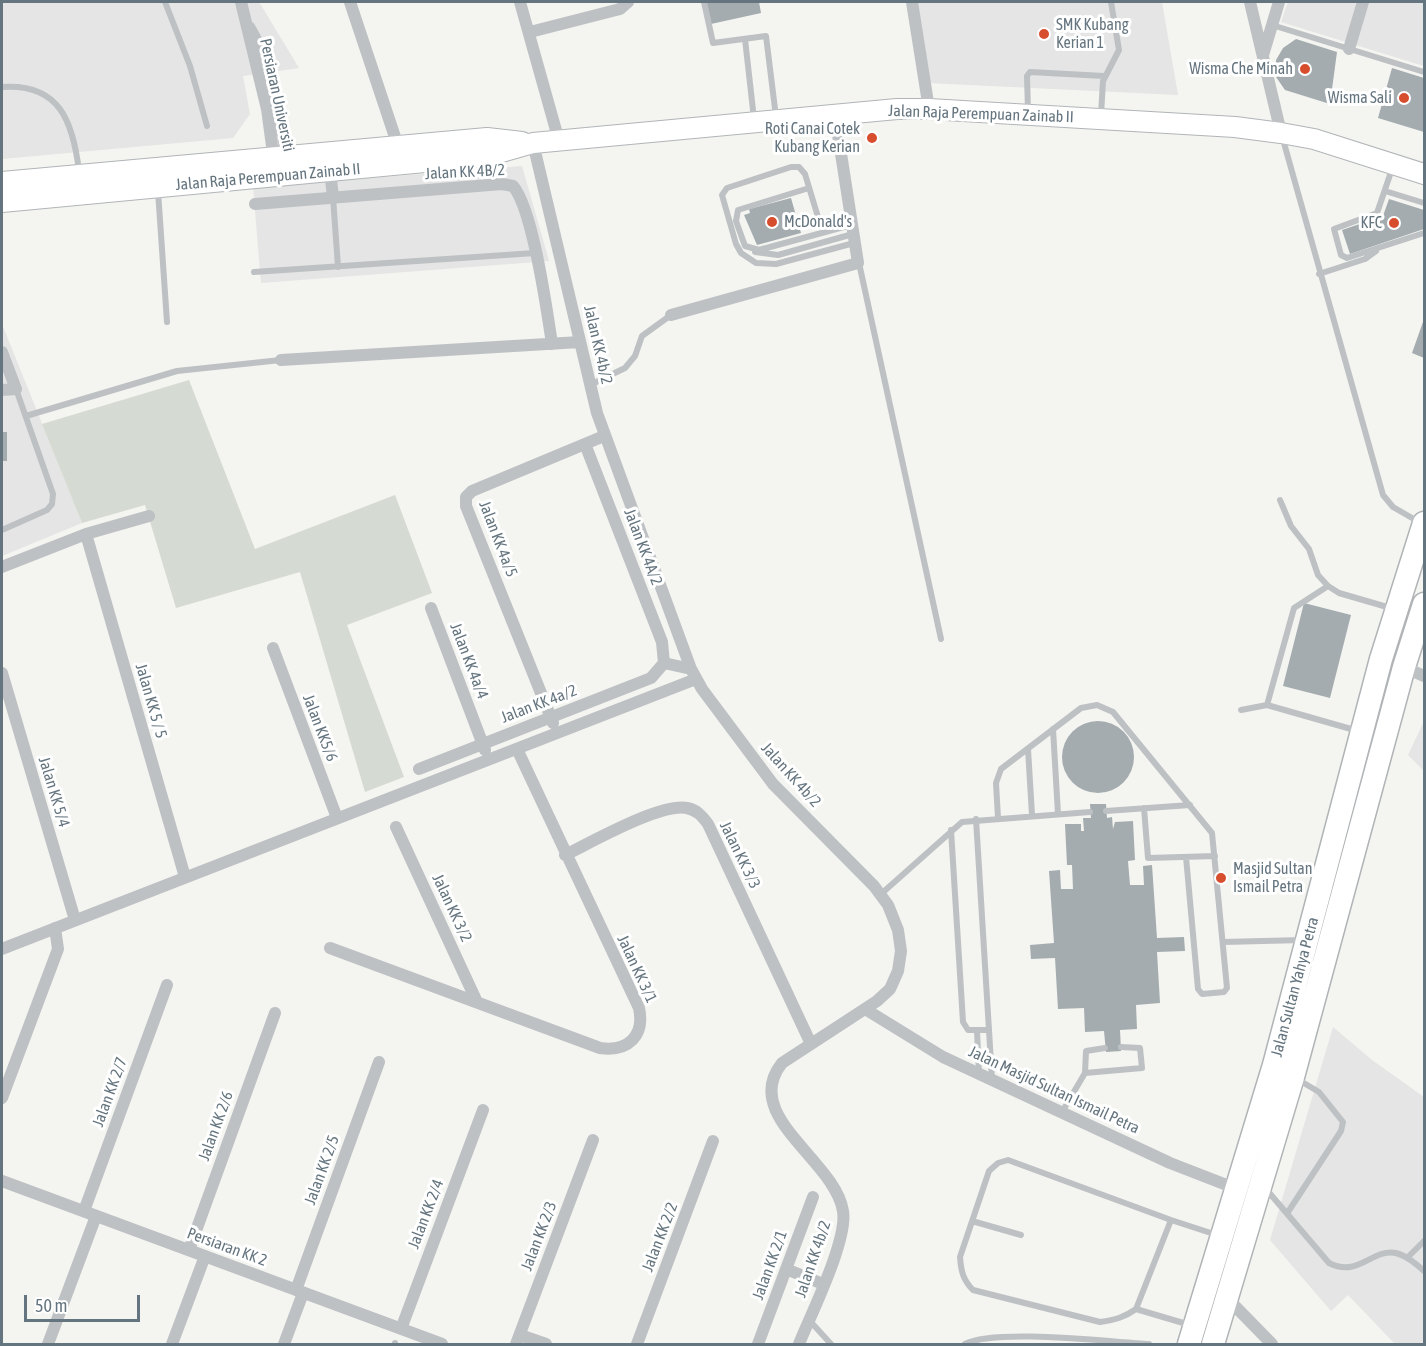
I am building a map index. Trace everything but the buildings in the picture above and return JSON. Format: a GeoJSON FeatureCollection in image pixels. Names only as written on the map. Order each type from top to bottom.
{"type":"FeatureCollection","features":[{"type":"Feature","properties":{"kind":"highway","name":"Jalan Sultan Yahya Petra"},"geometry":{"type":"LineString","coordinates":[[1192,1335],[1274,1065],[1381,659],[1424,524]]}},
{"type":"Feature","properties":{"kind":"highway","name":"Jalan Sultan Yahya Petra"},"geometry":{"type":"LineString","coordinates":[[1213,1344],[1414,671],[1425,604]]}},
{"type":"Feature","properties":{"kind":"main road","name":"Jalan Raja Perempuan Zainab II"},"geometry":{"type":"LineString","coordinates":[[2,202],[158,187],[398,146],[487,138],[533,143],[835,115],[928,109],[1101,118],[1281,133],[1314,140],[1425,174]]}},
{"type":"Feature","properties":{"kind":"main road","name":"Jalan Raja Perempuan Zainab II"},"geometry":{"type":"LineString","coordinates":[[2,182],[80,175],[281,166],[330,171],[488,156],[533,143]]}},
{"type":"Feature","properties":{"kind":"street","name":"Persiaran Universiti"},"geometry":{"type":"LineString","coordinates":[[240,2],[281,166]]}},
{"type":"Feature","properties":{"kind":"street"},"geometry":{"type":"LineString","coordinates":[[350,2],[398,146]]}},
{"type":"Feature","properties":{"kind":"street"},"geometry":{"type":"LineString","coordinates":[[520,2],[558,141]]}},
{"type":"Feature","properties":{"kind":"street"},"geometry":{"type":"LineString","coordinates":[[530,32],[620,9],[628,2]]}},
{"type":"Feature","properties":{"kind":"street"},"geometry":{"type":"LineString","coordinates":[[912,2],[928,109]]}},
{"type":"Feature","properties":{"kind":"street"},"geometry":{"type":"LineString","coordinates":[[1250,2],[1281,133]]}},
{"type":"Feature","properties":{"kind":"street"},"geometry":{"type":"LineString","coordinates":[[1263,56],[1279,2]]}},
{"type":"Feature","properties":{"kind":"street"},"geometry":{"type":"LineString","coordinates":[[1349,49],[1363,2]]}},
{"type":"Feature","properties":{"kind":"street"},"geometry":{"type":"LineString","coordinates":[[671,315],[858,263],[835,115]]}},
{"type":"Feature","properties":{"kind":"street","name":"Jalan KK 4b/2"},"geometry":{"type":"LineString","coordinates":[[533,143],[604,436],[693,674],[773,784],[880,894],[888,905],[898,930],[901,951],[898,971],[890,988],[865,1009],[782,1063],[772,1075],[769,1089],[772,1105],[779,1118],[831,1183],[843,1210],[842,1235],[799,1344]]}},
{"type":"Feature","properties":{"kind":"street"},"geometry":{"type":"LineString","coordinates":[[330,171],[333,197]]}},
{"type":"Feature","properties":{"kind":"street","name":"Jalan KK 4B/2"},"geometry":{"type":"LineString","coordinates":[[255,204],[508,184],[513,186],[520,198],[535,253],[552,344]]}},
{"type":"Feature","properties":{"kind":"street"},"geometry":{"type":"LineString","coordinates":[[281,360],[580,342]]}},
{"type":"Feature","properties":{"kind":"street"},"geometry":{"type":"LineString","coordinates":[[2,352],[16,389],[2,390]]}},
{"type":"Feature","properties":{"kind":"street","name":"Jalan KK 4a/5"},"geometry":{"type":"LineString","coordinates":[[557,733],[466,501],[472,491],[604,436]]}},
{"type":"Feature","properties":{"kind":"street","name":"Jalan KK 4A/2"},"geometry":{"type":"LineString","coordinates":[[585,444],[662,642],[664,663]]}},
{"type":"Feature","properties":{"kind":"street"},"geometry":{"type":"LineString","coordinates":[[2,567],[86,534],[148,516]]}},
{"type":"Feature","properties":{"kind":"street","name":"Jalan KK 5 / 5"},"geometry":{"type":"LineString","coordinates":[[86,534],[185,877]]}},
{"type":"Feature","properties":{"kind":"street","name":"Jalan KK 4a/4"},"geometry":{"type":"LineString","coordinates":[[431,608],[488,760]]}},
{"type":"Feature","properties":{"kind":"street","name":"Jalan KK5/6"},"geometry":{"type":"LineString","coordinates":[[273,648],[337,818]]}},
{"type":"Feature","properties":{"kind":"street"},"geometry":{"type":"LineString","coordinates":[[1381,659],[1414,671]]}},
{"type":"Feature","properties":{"kind":"street"},"geometry":{"type":"LineString","coordinates":[[664,663],[693,674]]}},
{"type":"Feature","properties":{"kind":"street","name":"Jalan KK 4a/2"},"geometry":{"type":"LineString","coordinates":[[419,769],[651,678],[664,663]]}},
{"type":"Feature","properties":{"kind":"street","name":"Jalan KK 5/4"},"geometry":{"type":"LineString","coordinates":[[2,673],[75,920]]}},
{"type":"Feature","properties":{"kind":"street"},"geometry":{"type":"LineString","coordinates":[[2,949],[557,733],[693,674]]}},
{"type":"Feature","properties":{"kind":"street","name":"Jalan KK 3/1"},"geometry":{"type":"LineString","coordinates":[[330,948],[600,1048],[612,1050],[624,1047],[640,1030],[639,1008],[516,749]]}},
{"type":"Feature","properties":{"kind":"street","name":"Jalan KK 3/3"},"geometry":{"type":"LineString","coordinates":[[566,855],[663,810],[689,808],[700,814],[713,835],[811,1044]]}},
{"type":"Feature","properties":{"kind":"street","name":"Jalan KK 3/2"},"geometry":{"type":"LineString","coordinates":[[396,827],[477,1002]]}},
{"type":"Feature","properties":{"kind":"street"},"geometry":{"type":"LineString","coordinates":[[2,1098],[58,949],[55,928]]}},
{"type":"Feature","properties":{"kind":"street","name":"Jalan KK 2/7"},"geometry":{"type":"LineString","coordinates":[[48,1344],[167,985]]}},
{"type":"Feature","properties":{"kind":"street","name":"Jalan Masjid Sultan Ismail Petra"},"geometry":{"type":"LineString","coordinates":[[865,1009],[943,1057],[1170,1163],[1237,1189]]}},
{"type":"Feature","properties":{"kind":"street","name":"Jalan KK 2/6"},"geometry":{"type":"LineString","coordinates":[[189,1250],[275,1013]]}},
{"type":"Feature","properties":{"kind":"street","name":"Jalan KK 2/5"},"geometry":{"type":"LineString","coordinates":[[284,1344],[299,1291],[379,1062]]}},
{"type":"Feature","properties":{"kind":"street","name":"Jalan KK 2/4"},"geometry":{"type":"LineString","coordinates":[[401,1329],[483,1110]]}},
{"type":"Feature","properties":{"kind":"street","name":"Jalan KK 2/3"},"geometry":{"type":"LineString","coordinates":[[518,1340],[593,1140]]}},
{"type":"Feature","properties":{"kind":"street","name":"Jalan KK 2/2"},"geometry":{"type":"LineString","coordinates":[[637,1344],[713,1141]]}},
{"type":"Feature","properties":{"kind":"street","name":"Persiaran KK 2"},"geometry":{"type":"LineString","coordinates":[[2,1180],[442,1344]]}},
{"type":"Feature","properties":{"kind":"street","name":"Jalan KK 2/1"},"geometry":{"type":"LineString","coordinates":[[758,1344],[813,1197]]}},
{"type":"Feature","properties":{"kind":"street"},"geometry":{"type":"LineString","coordinates":[[172,1344],[205,1256]]}},
{"type":"Feature","properties":{"kind":"street"},"geometry":{"type":"LineString","coordinates":[[786,1269],[823,1284]]}},
{"type":"Feature","properties":{"kind":"street"},"geometry":{"type":"LineString","coordinates":[[1227,1298],[1272,1344]]}},
{"type":"Feature","properties":{"kind":"street"},"geometry":{"type":"LineString","coordinates":[[518,1340],[546,1344]]}},
{"type":"Feature","properties":{"kind":"lane"},"geometry":{"type":"LineString","coordinates":[[165,2],[190,66],[207,126]]}},
{"type":"Feature","properties":{"kind":"lane"},"geometry":{"type":"LineString","coordinates":[[704,2],[712,43],[766,36],[777,120]]}},
{"type":"Feature","properties":{"kind":"lane"},"geometry":{"type":"LineString","coordinates":[[1101,118],[1104,76],[1119,50],[1111,2]]}},
{"type":"Feature","properties":{"kind":"lane"},"geometry":{"type":"LineString","coordinates":[[1272,25],[1425,72]]}},
{"type":"Feature","properties":{"kind":"lane"},"geometry":{"type":"LineString","coordinates":[[745,39],[755,123]]}},
{"type":"Feature","properties":{"kind":"lane"},"geometry":{"type":"LineString","coordinates":[[1028,114],[1027,76],[1030,72],[1104,76]]}},
{"type":"Feature","properties":{"kind":"lane"},"geometry":{"type":"LineString","coordinates":[[2,87],[13,87],[44,94],[60,108],[70,123],[80,175]]}},
{"type":"Feature","properties":{"kind":"lane"},"geometry":{"type":"LineString","coordinates":[[1281,133],[1383,495],[1393,507],[1424,524]]}},
{"type":"Feature","properties":{"kind":"lane"},"geometry":{"type":"LineString","coordinates":[[1394,164],[1377,213],[1337,226],[1334,231],[1344,258],[1425,233]]}},
{"type":"Feature","properties":{"kind":"lane"},"geometry":{"type":"LineString","coordinates":[[828,250],[803,170],[795,167],[727,188],[722,195],[736,244],[748,259],[766,265],[828,250],[852,230]]}},
{"type":"Feature","properties":{"kind":"lane"},"geometry":{"type":"LineString","coordinates":[[158,187],[167,322]]}},
{"type":"Feature","properties":{"kind":"lane"},"geometry":{"type":"LineString","coordinates":[[809,188],[738,210],[736,221],[741,240],[748,249],[774,256],[825,242],[852,230]]}},
{"type":"Feature","properties":{"kind":"lane"},"geometry":{"type":"LineString","coordinates":[[1385,191],[1425,203]]}},
{"type":"Feature","properties":{"kind":"lane"},"geometry":{"type":"LineString","coordinates":[[333,197],[338,267]]}},
{"type":"Feature","properties":{"kind":"lane"},"geometry":{"type":"LineString","coordinates":[[748,249],[759,250],[822,230],[852,230]]}},
{"type":"Feature","properties":{"kind":"lane"},"geometry":{"type":"LineString","coordinates":[[1319,274],[1365,259],[1379,248]]}},
{"type":"Feature","properties":{"kind":"lane"},"geometry":{"type":"LineString","coordinates":[[254,272],[535,253]]}},
{"type":"Feature","properties":{"kind":"lane"},"geometry":{"type":"LineString","coordinates":[[858,263],[940,639]]}},
{"type":"Feature","properties":{"kind":"lane"},"geometry":{"type":"LineString","coordinates":[[590,385],[625,368],[635,356],[642,336],[671,315]]}},
{"type":"Feature","properties":{"kind":"lane"},"geometry":{"type":"LineString","coordinates":[[26,416],[177,371],[281,360]]}},
{"type":"Feature","properties":{"kind":"lane"},"geometry":{"type":"LineString","coordinates":[[2,530],[39,515],[52,504],[51,483],[16,389]]}},
{"type":"Feature","properties":{"kind":"lane"},"geometry":{"type":"LineString","coordinates":[[1280,500],[1291,526],[1309,549],[1318,575],[1328,586],[1339,593],[1397,609]]}},
{"type":"Feature","properties":{"kind":"lane"},"geometry":{"type":"LineString","coordinates":[[1268,705],[1294,608],[1328,586]]}},
{"type":"Feature","properties":{"kind":"lane"},"geometry":{"type":"LineString","coordinates":[[998,818],[997,775],[1053,729],[1086,706],[1097,705],[1108,708],[1212,833],[1226,990],[1202,994],[1198,989],[1186,857]]}},
{"type":"Feature","properties":{"kind":"lane"},"geometry":{"type":"LineString","coordinates":[[1241,710],[1268,705],[1362,732]]}},
{"type":"Feature","properties":{"kind":"lane"},"geometry":{"type":"LineString","coordinates":[[1053,729],[1058,814]]}},
{"type":"Feature","properties":{"kind":"lane"},"geometry":{"type":"LineString","coordinates":[[1028,749],[1032,815]]}},
{"type":"Feature","properties":{"kind":"lane"},"geometry":{"type":"LineString","coordinates":[[1106,811],[1190,806]]}},
{"type":"Feature","properties":{"kind":"lane"},"geometry":{"type":"LineString","coordinates":[[1144,808],[1148,858],[1215,856]]}},
{"type":"Feature","properties":{"kind":"lane"},"geometry":{"type":"LineString","coordinates":[[880,894],[962,822],[976,819],[1090,812]]}},
{"type":"Feature","properties":{"kind":"lane"},"geometry":{"type":"LineString","coordinates":[[976,819],[992,1080]]}},
{"type":"Feature","properties":{"kind":"lane"},"geometry":{"type":"LineString","coordinates":[[951,830],[963,1022],[968,1030],[989,1030]]}},
{"type":"Feature","properties":{"kind":"lane"},"geometry":{"type":"LineString","coordinates":[[1223,942],[1307,940]]}},
{"type":"Feature","properties":{"kind":"lane"},"geometry":{"type":"LineString","coordinates":[[977,1031],[979,1074]]}},
{"type":"Feature","properties":{"kind":"lane"},"geometry":{"type":"LineString","coordinates":[[1085,1072],[1142,1068],[1140,1048],[1121,1047]]}},
{"type":"Feature","properties":{"kind":"lane"},"geometry":{"type":"LineString","coordinates":[[1062,1112],[1085,1072],[1086,1051],[1105,1048]]}},
{"type":"Feature","properties":{"kind":"lane"},"geometry":{"type":"LineString","coordinates":[[1288,1212],[1341,1131],[1343,1122],[1319,1092],[1293,1077]]}},
{"type":"Feature","properties":{"kind":"lane"},"geometry":{"type":"LineString","coordinates":[[1171,1220],[1136,1309],[1126,1316],[1100,1322],[973,1290],[965,1283],[961,1270],[960,1257],[989,1171],[998,1163],[1008,1160],[1171,1220],[1222,1236]]}},
{"type":"Feature","properties":{"kind":"lane"},"geometry":{"type":"LineString","coordinates":[[1261,1184],[1288,1212],[1329,1263],[1338,1268],[1351,1268],[1386,1254],[1395,1253],[1407,1258],[1425,1271]]}},
{"type":"Feature","properties":{"kind":"lane"},"geometry":{"type":"LineString","coordinates":[[972,1221],[1021,1235]]}},
{"type":"Feature","properties":{"kind":"lane"},"geometry":{"type":"LineString","coordinates":[[1407,1258],[1425,1241]]}},
{"type":"Feature","properties":{"kind":"lane"},"geometry":{"type":"LineString","coordinates":[[1136,1309],[1192,1335]]}},
{"type":"Feature","properties":{"kind":"lane"},"geometry":{"type":"LineString","coordinates":[[809,1320],[831,1344]]}},
{"type":"Feature","properties":{"kind":"lane"},"geometry":{"type":"LineString","coordinates":[[965,1344],[991,1337],[1014,1337],[1149,1344]]}},
{"type":"Feature","properties":{"kind":"shaded area"},"geometry":{"type":"Polygon","coordinates":[[[2,2],[259,2],[299,68],[243,76],[250,114],[233,138],[2,159],[2,2]]]}},
{"type":"Feature","properties":{"kind":"shaded area","name":"SMK Kubang Kerian 1"},"geometry":{"type":"Polygon","coordinates":[[[916,2],[1162,2],[1178,95],[929,83],[916,2]]]}},
{"type":"Feature","properties":{"kind":"shaded area"},"geometry":{"type":"Polygon","coordinates":[[[1288,2],[1424,2],[1424,66],[1281,22],[1288,2]]]}},
{"type":"Feature","properties":{"kind":"shaded area"},"geometry":{"type":"Polygon","coordinates":[[[522,166],[549,261],[261,283],[253,187],[522,166]]]}},
{"type":"Feature","properties":{"kind":"shaded area"},"geometry":{"type":"Polygon","coordinates":[[[2,324],[82,523],[2,556],[2,324]]]}},
{"type":"Feature","properties":{"kind":"shaded area"},"geometry":{"type":"Polygon","coordinates":[[[189,380],[255,549],[395,495],[432,593],[347,625],[404,777],[365,792],[300,572],[176,608],[145,505],[82,523],[42,424],[189,380]]]}},
{"type":"Feature","properties":{"kind":"shaded area"},"geometry":{"type":"Polygon","coordinates":[[[1424,721],[1424,771],[1408,755],[1424,721]]]}},
{"type":"Feature","properties":{"kind":"shaded area"},"geometry":{"type":"Polygon","coordinates":[[[1333,1027],[1372,1060],[1424,1097],[1424,1341],[1421,1344],[1395,1344],[1348,1295],[1331,1311],[1270,1240],[1333,1027]]]}},
{"type":"Feature","properties":{"kind":"place","name":"SMK Kubang Kerian 1"},"geometry":{"type":"Point","coordinates":[1044,34]}},
{"type":"Feature","properties":{"kind":"place","name":"Wisma Che Minah"},"geometry":{"type":"Point","coordinates":[1305,69]}},
{"type":"Feature","properties":{"kind":"place","name":"Wisma Sali"},"geometry":{"type":"Point","coordinates":[1404,98]}},
{"type":"Feature","properties":{"kind":"place","name":"Roti Canai Cotek Kubang Kerian"},"geometry":{"type":"Point","coordinates":[872,138]}},
{"type":"Feature","properties":{"kind":"place","name":"McDonald's"},"geometry":{"type":"Point","coordinates":[772,222]}},
{"type":"Feature","properties":{"kind":"place","name":"KFC"},"geometry":{"type":"Point","coordinates":[1394,223]}},
{"type":"Feature","properties":{"kind":"place","name":"Masjid Sultan Ismail Petra"},"geometry":{"type":"Point","coordinates":[1221,878]}}]}
